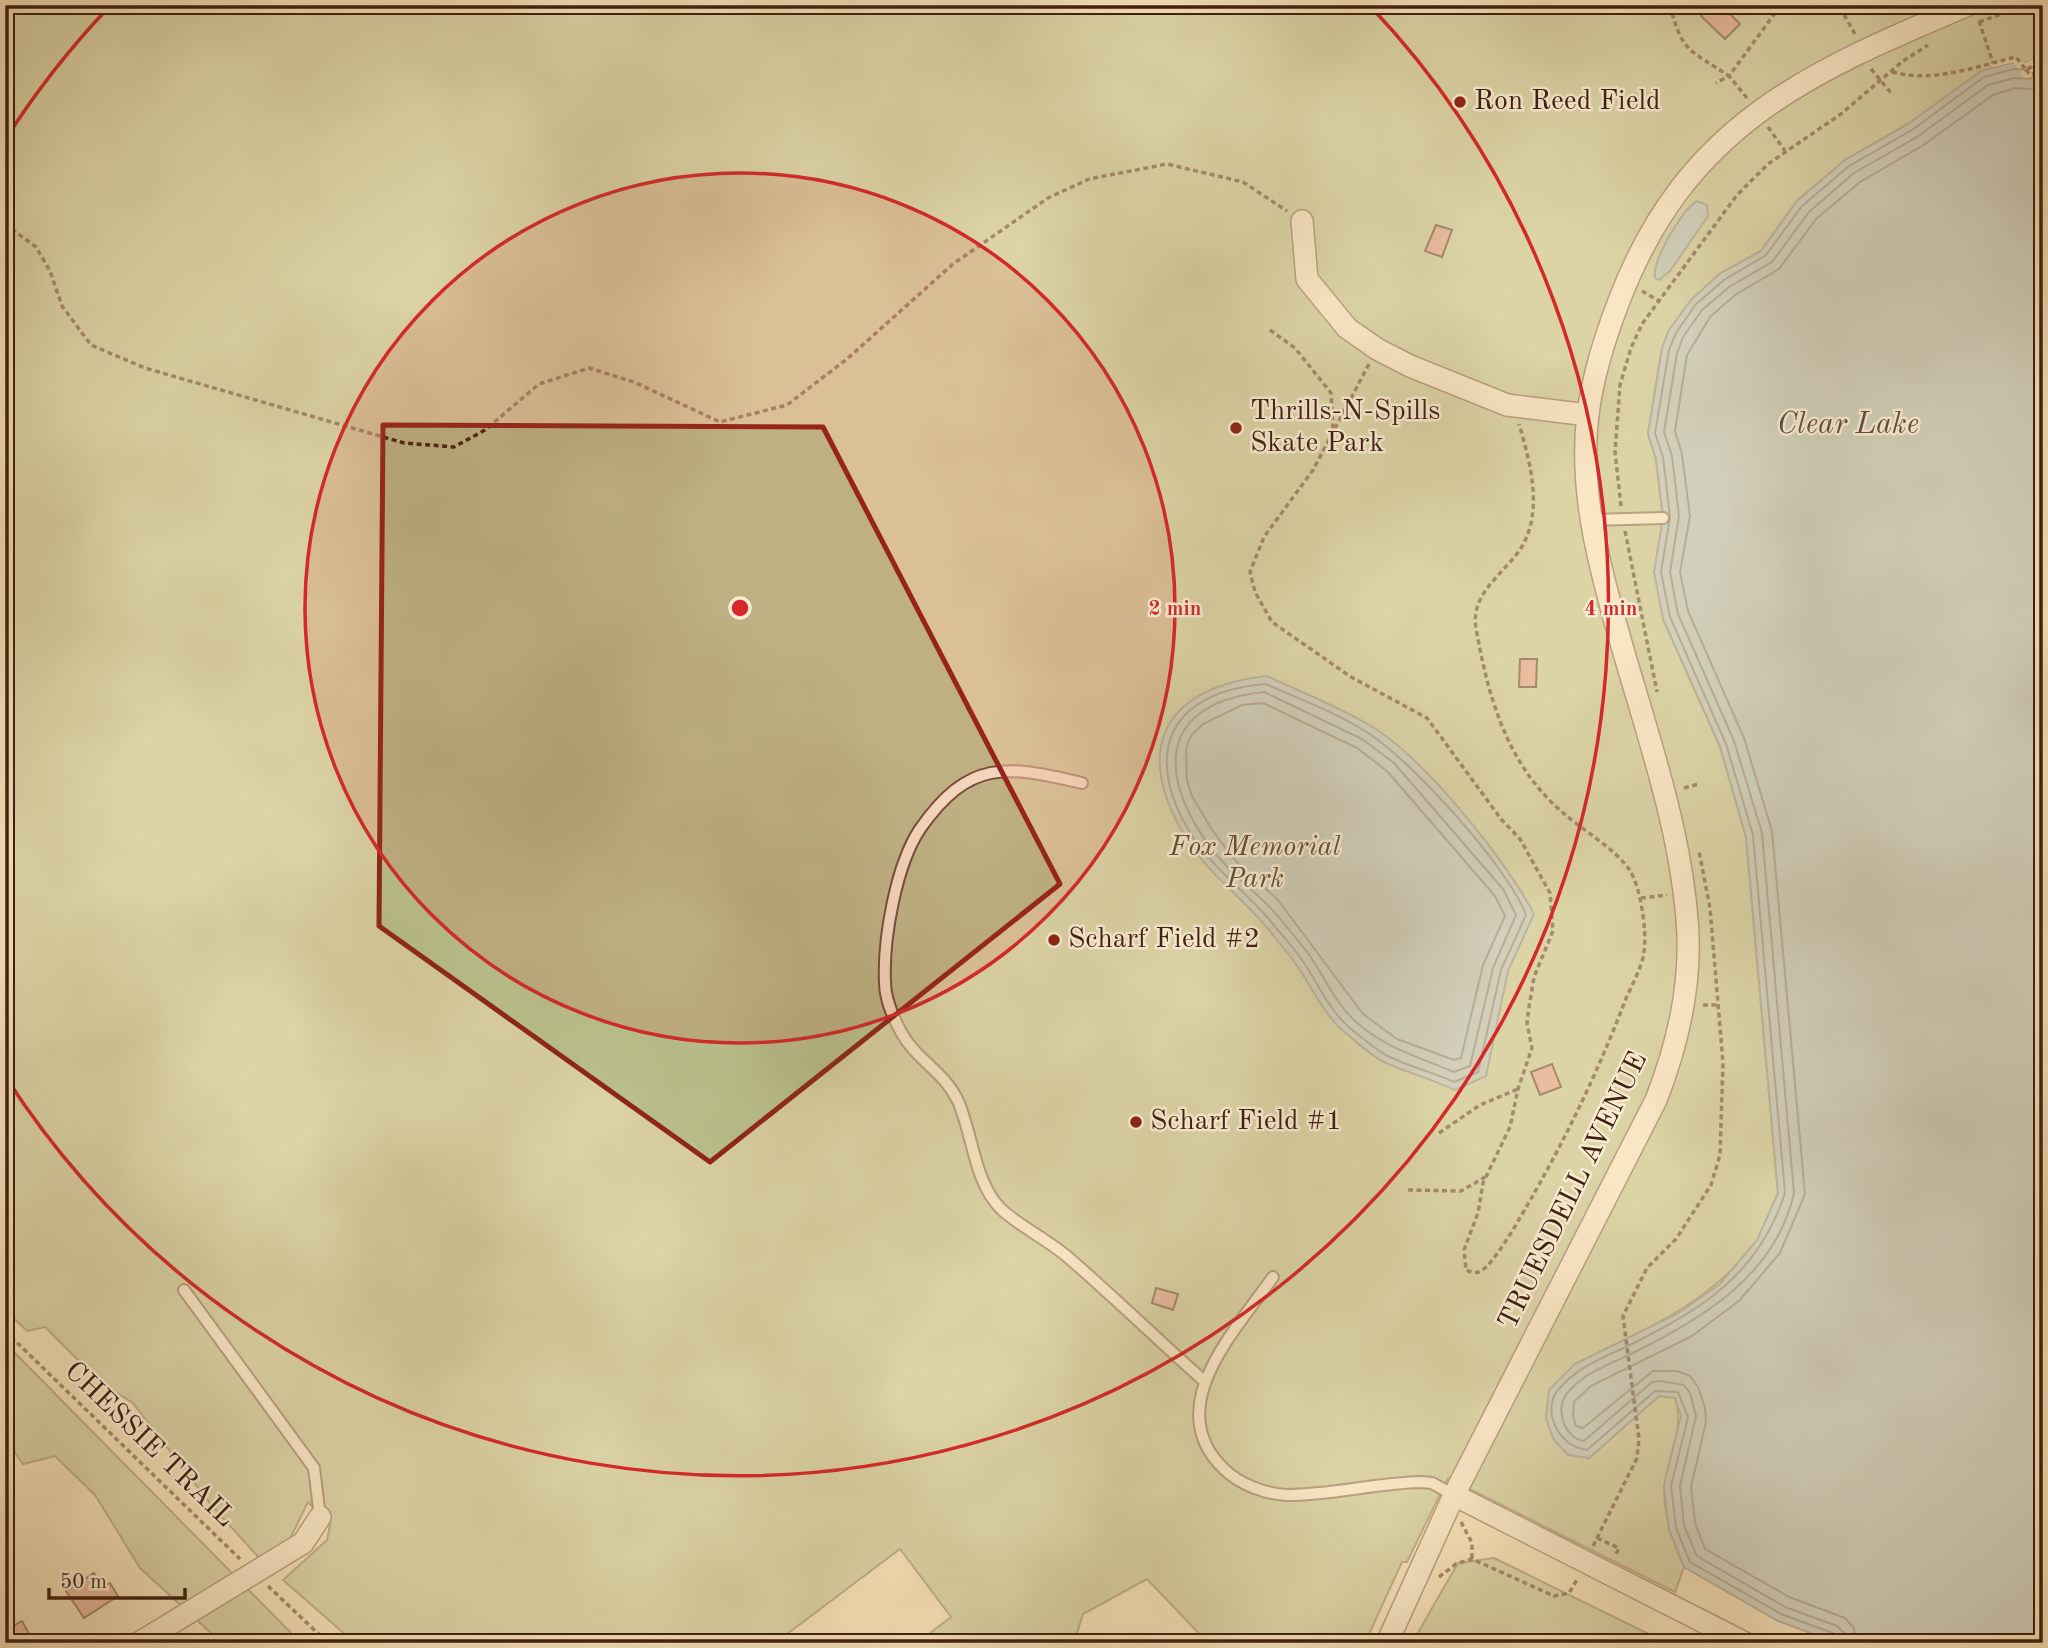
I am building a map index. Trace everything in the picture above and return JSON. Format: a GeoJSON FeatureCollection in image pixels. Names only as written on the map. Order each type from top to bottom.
{"type":"FeatureCollection","features":[{"type":"Feature","properties":{"kind":"street","name":"TRUESDELL AVENUE"},"geometry":{"type":"LineString","coordinates":[[1387,1643],[1454,1495],[1656,1100],[1671,1061],[1685,990],[1688,938],[1684,893],[1672,830],[1602,575],[1590,520],[1586,461],[1588,415],[1607,333],[1626,282],[1661,216],[1691,174],[1757,111],[1862,50],[1972,18]]}},
{"type":"Feature","properties":{"kind":"street"},"geometry":{"type":"LineString","coordinates":[[1302,221],[1307,279],[1322,301],[1347,328],[1377,349],[1410,366],[1507,405],[1588,415]]}},
{"type":"Feature","properties":{"kind":"street"},"geometry":{"type":"LineString","coordinates":[[1454,1495],[1745,1643]]}},
{"type":"Feature","properties":{"kind":"street"},"geometry":{"type":"LineString","coordinates":[[144,1642],[303,1543],[320,1517]]}},
{"type":"Feature","properties":{"kind":"lane"},"geometry":{"type":"LineString","coordinates":[[1590,520],[1663,518]]}},
{"type":"Feature","properties":{"kind":"lane"},"geometry":{"type":"LineString","coordinates":[[1082,783],[1008,769],[982,774],[957,788],[937,806],[912,841],[894,895],[885,982],[888,1003],[902,1034],[952,1090],[968,1124],[987,1189],[1002,1209],[1070,1259],[1203,1380]]}},
{"type":"Feature","properties":{"kind":"lane"},"geometry":{"type":"LineString","coordinates":[[1273,1278],[1203,1380],[1197,1409],[1203,1436],[1214,1459],[1228,1472],[1258,1490],[1285,1495],[1420,1482],[1432,1483],[1454,1495]]}},
{"type":"Feature","properties":{"kind":"lane"},"geometry":{"type":"LineString","coordinates":[[184,1290],[314,1468],[320,1517]]}},
{"type":"Feature","properties":{"kind":"path"},"geometry":{"type":"LineString","coordinates":[[1670,5],[1676,33],[1689,52],[1729,76]]}},
{"type":"Feature","properties":{"kind":"path"},"geometry":{"type":"LineString","coordinates":[[1717,83],[1729,76],[1781,5]]}},
{"type":"Feature","properties":{"kind":"path"},"geometry":{"type":"LineString","coordinates":[[1855,35],[1843,13],[1857,5]]}},
{"type":"Feature","properties":{"kind":"path"},"geometry":{"type":"LineString","coordinates":[[1992,63],[1972,18],[2027,5]]}},
{"type":"Feature","properties":{"kind":"path"},"geometry":{"type":"LineString","coordinates":[[1659,701],[1623,520],[1615,452],[1620,385],[1631,348],[1642,324],[1737,194],[1768,164],[1841,114],[1903,61],[1936,40]]}},
{"type":"Feature","properties":{"kind":"path"},"geometry":{"type":"LineString","coordinates":[[1892,72],[1909,76],[1950,74],[2016,58],[2029,75],[2043,70]]}},
{"type":"Feature","properties":{"kind":"path"},"geometry":{"type":"LineString","coordinates":[[2026,70],[2043,59]]}},
{"type":"Feature","properties":{"kind":"path"},"geometry":{"type":"LineString","coordinates":[[5,224],[36,247],[50,271],[62,306],[91,345],[145,368],[404,443],[454,447],[485,429],[539,384],[589,368],[634,382],[720,422],[786,405],[847,359],[953,264],[1048,198],[1089,179],[1167,164],[1243,182],[1302,221]]}},
{"type":"Feature","properties":{"kind":"path"},"geometry":{"type":"LineString","coordinates":[[1270,330],[1295,348],[1331,393],[1333,431]]}},
{"type":"Feature","properties":{"kind":"path"},"geometry":{"type":"LineString","coordinates":[[1377,349],[1313,470],[1264,537],[1250,572],[1255,592],[1272,622],[1351,677],[1427,718],[1501,819],[1520,839],[1550,893],[1553,931],[1534,977],[1527,1023],[1532,1048],[1518,1089],[1510,1127],[1486,1177],[1464,1250],[1466,1270],[1474,1273],[1483,1270],[1514,1228],[1569,1134],[1644,952],[1640,898],[1630,871],[1614,852],[1588,836],[1538,791],[1520,766],[1489,689],[1475,624],[1479,604],[1491,582],[1521,547],[1533,514],[1531,472],[1516,416],[1507,405]]}},
{"type":"Feature","properties":{"kind":"path"},"geometry":{"type":"LineString","coordinates":[[1679,775],[1687,799]]}},
{"type":"Feature","properties":{"kind":"path"},"geometry":{"type":"LineString","coordinates":[[1684,788],[1699,784]]}},
{"type":"Feature","properties":{"kind":"path"},"geometry":{"type":"LineString","coordinates":[[1433,1584],[1449,1569],[1472,1559],[1555,1596],[1563,1595],[1574,1588],[1637,1458],[1639,1439],[1623,1317],[1647,1268],[1676,1239],[1711,1185],[1720,1155],[1723,1063],[1710,908],[1698,848]]}},
{"type":"Feature","properties":{"kind":"path"},"geometry":{"type":"LineString","coordinates":[[1439,1133],[1480,1105],[1518,1089]]}},
{"type":"Feature","properties":{"kind":"path"},"geometry":{"type":"LineString","coordinates":[[1408,1190],[1461,1191],[1486,1177]]}},
{"type":"Feature","properties":{"kind":"path","name":"CHESSIE TRAIL"},"geometry":{"type":"LineString","coordinates":[[5,1331],[251,1576],[328,1643]]}},
{"type":"Feature","properties":{"kind":"path"},"geometry":{"type":"LineString","coordinates":[[1454,1495],[1460,1520],[1472,1543],[1472,1559]]}},
{"type":"Feature","properties":{"kind":"highlighted area"},"geometry":{"type":"Polygon","coordinates":[[[383,425],[823,427],[1060,884],[710,1162],[379,926],[383,425]]]}},
{"type":"Feature","properties":{"kind":"green space","name":"Fox Memorial Park"},"geometry":{"type":"Polygon","coordinates":[[[5,5],[2043,5],[2043,74],[1908,124],[1845,160],[1797,201],[1761,251],[1719,274],[1662,348],[1648,434],[1656,459],[1663,518],[1663,619],[1720,747],[1746,837],[1778,1193],[1756,1242],[1718,1283],[1674,1314],[1575,1364],[1589,1458],[1659,1396],[1675,1397],[1678,1409],[1677,1430],[1664,1494],[1669,1526],[1684,1567],[1675,1592],[1448,1478],[1407,1562],[1402,1562],[1365,1643],[1208,1643],[1147,1579],[1083,1614],[1074,1643],[917,1643],[951,1617],[900,1549],[775,1643],[355,1643],[283,1580],[327,1540],[330,1525],[308,1502],[288,1543],[261,1560],[213,1507],[133,1403],[102,1384],[45,1327],[27,1331],[5,1310],[5,5]]]}},
{"type":"Feature","properties":{"kind":"green space"},"geometry":{"type":"Polygon","coordinates":[[[5,1343],[301,1643],[222,1643],[140,1568],[95,1495],[55,1456],[23,1464],[5,1438],[5,1343]]]}},
{"type":"Feature","properties":{"kind":"green space"},"geometry":{"type":"Polygon","coordinates":[[[1494,1558],[1667,1643],[1412,1643],[1458,1563],[1494,1558]]]}},
{"type":"Feature","properties":{"kind":"water","name":"Clear Lake"},"geometry":{"type":"Polygon","coordinates":[[[2043,53],[2043,1643],[1837,1643],[1778,1621],[1684,1567],[1669,1530],[1664,1485],[1681,1416],[1675,1398],[1659,1396],[1589,1458],[1568,1455],[1554,1440],[1546,1419],[1549,1390],[1575,1364],[1679,1313],[1720,1284],[1757,1240],[1778,1193],[1746,837],[1720,746],[1663,619],[1654,572],[1663,518],[1656,459],[1648,434],[1662,348],[1669,330],[1691,300],[1719,274],[1761,251],[1797,201],[1845,160],[1908,124],[1981,71],[2014,62],[2026,63],[2043,53]]]}},
{"type":"Feature","properties":{"kind":"water"},"geometry":{"type":"Polygon","coordinates":[[[1697,201],[1707,205],[1708,216],[1670,271],[1659,280],[1655,278],[1658,260],[1669,236],[1697,201]]]}},
{"type":"Feature","properties":{"kind":"water"},"geometry":{"type":"Polygon","coordinates":[[[1267,676],[1369,725],[1413,760],[1461,810],[1483,838],[1534,914],[1508,971],[1486,1076],[1455,1090],[1381,1061],[1340,1028],[1269,930],[1218,878],[1190,844],[1172,811],[1162,781],[1160,754],[1166,731],[1180,711],[1201,695],[1230,683],[1267,676]]]}},
{"type":"Feature","properties":{"kind":"pier"},"geometry":{"type":"Polygon","coordinates":[[[2043,53],[2043,64],[2037,67],[2043,67],[2043,74],[2025,80],[2014,62],[1993,67],[1991,64],[2013,58],[2026,63],[2043,53]]]}},
{"type":"Feature","properties":{"kind":"building"},"geometry":{"type":"Polygon","coordinates":[[[1712,5],[1721,5],[1740,24],[1725,39],[1701,16],[1712,5]]]}},
{"type":"Feature","properties":{"kind":"building"},"geometry":{"type":"Polygon","coordinates":[[[1436,225],[1452,230],[1442,257],[1425,251],[1436,225]]]}},
{"type":"Feature","properties":{"kind":"building"},"geometry":{"type":"Polygon","coordinates":[[[1520,659],[1537,659],[1536,687],[1519,687],[1520,659]]]}},
{"type":"Feature","properties":{"kind":"building"},"geometry":{"type":"Polygon","coordinates":[[[1552,1064],[1561,1087],[1540,1095],[1531,1072],[1552,1064]]]}},
{"type":"Feature","properties":{"kind":"building"},"geometry":{"type":"Polygon","coordinates":[[[1156,1288],[1178,1294],[1173,1310],[1152,1303],[1156,1288]]]}},
{"type":"Feature","properties":{"kind":"building"},"geometry":{"type":"Polygon","coordinates":[[[94,1573],[103,1587],[110,1583],[118,1596],[84,1618],[66,1591],[94,1573]]]}},
{"type":"Feature","properties":{"kind":"building"},"geometry":{"type":"Polygon","coordinates":[[[22,1621],[34,1643],[5,1643],[5,1630],[22,1621]]]}},
{"type":"Feature","properties":{"kind":"place","name":"Ron Reed Field"},"geometry":{"type":"Point","coordinates":[1460,102]}},
{"type":"Feature","properties":{"kind":"place","name":"Thrills-N-Spills Skate Park"},"geometry":{"type":"Point","coordinates":[1236,428]}},
{"type":"Feature","properties":{"kind":"place","name":"Scharf Field #2"},"geometry":{"type":"Point","coordinates":[1054,940]}},
{"type":"Feature","properties":{"kind":"place","name":"Scharf Field #1"},"geometry":{"type":"Point","coordinates":[1136,1122]}}]}
